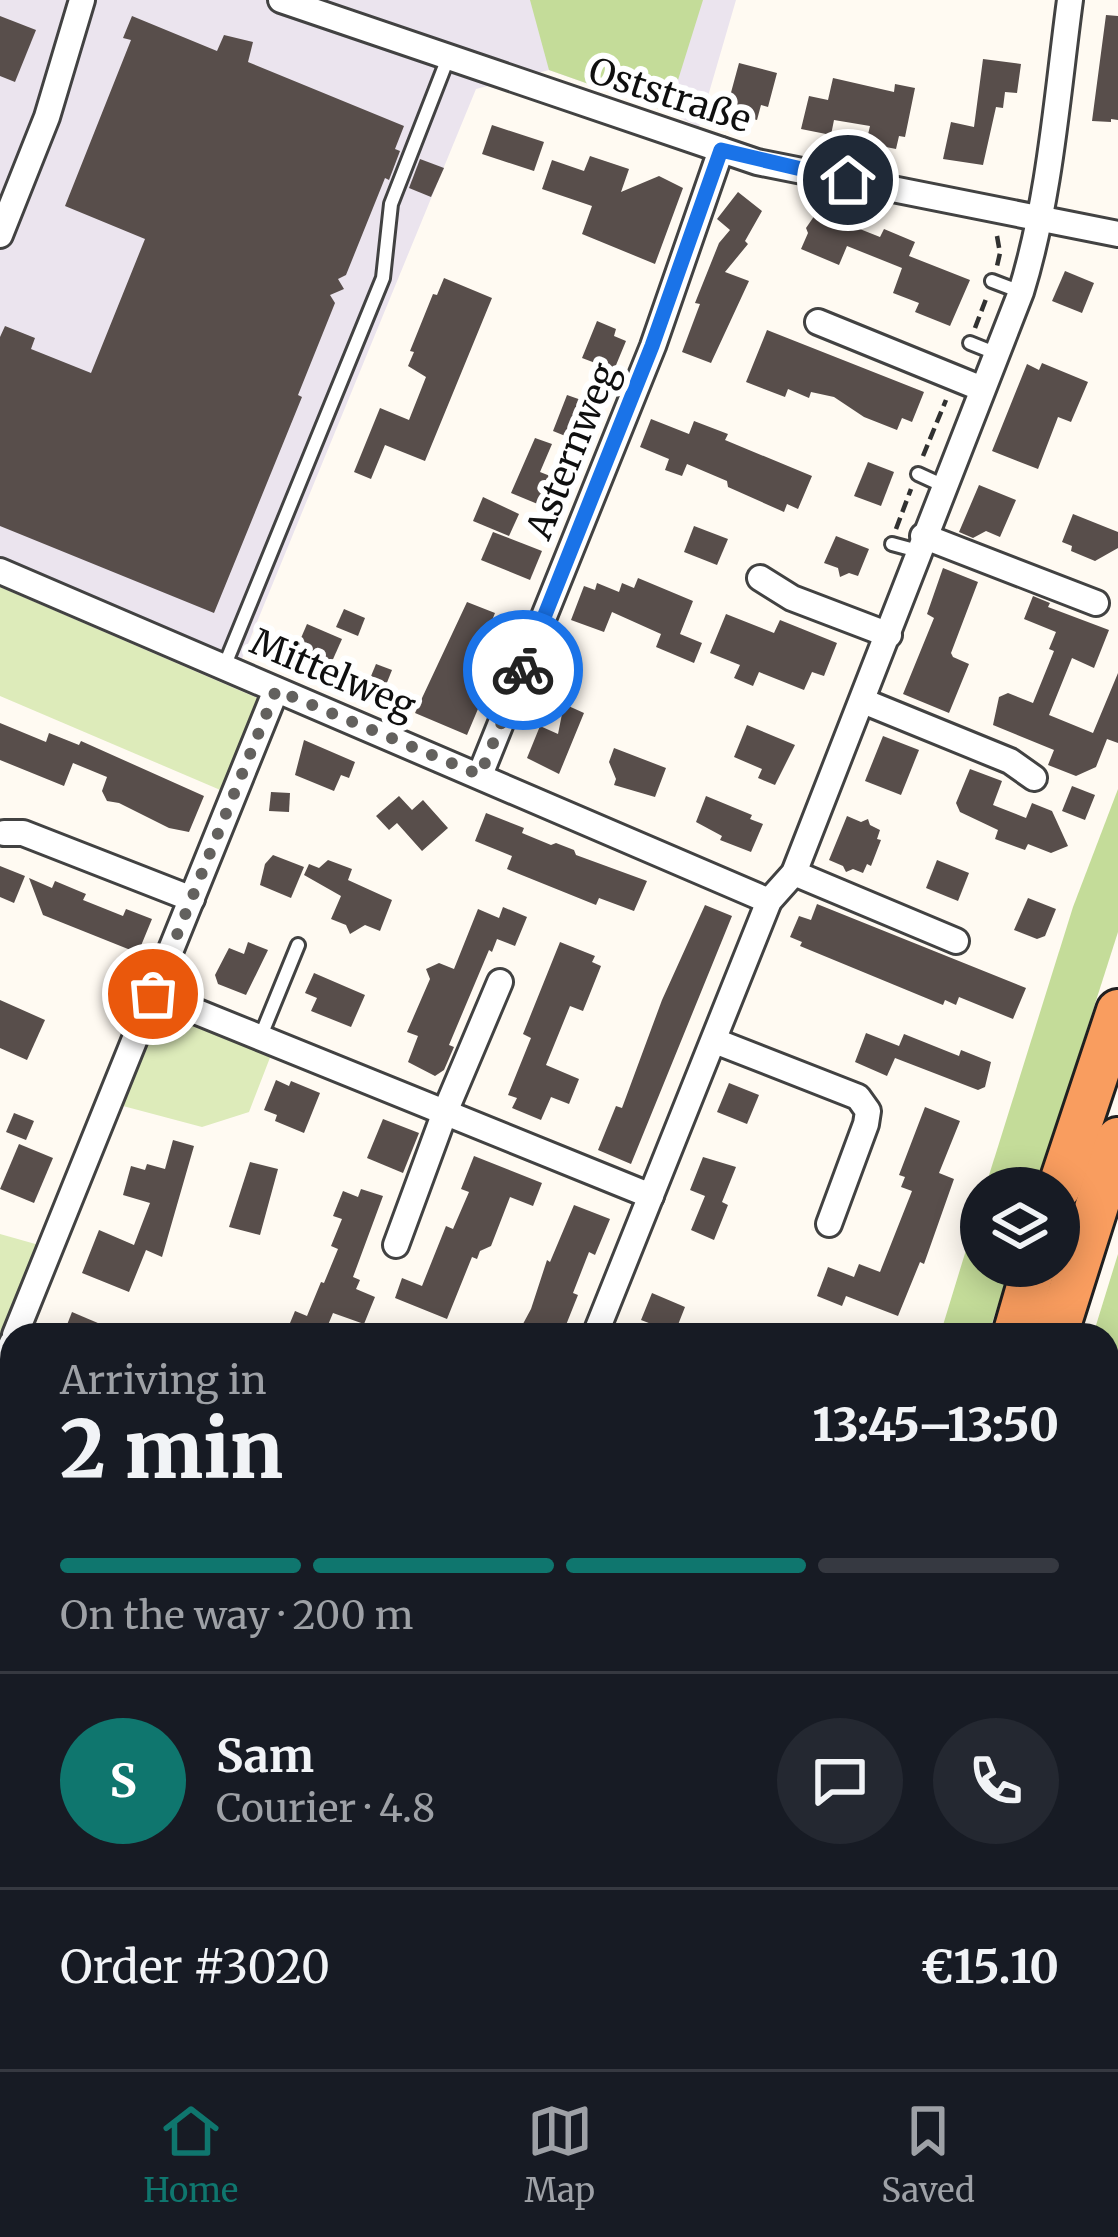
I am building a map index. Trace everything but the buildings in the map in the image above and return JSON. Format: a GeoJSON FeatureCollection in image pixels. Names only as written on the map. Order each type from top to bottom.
{"type":"FeatureCollection","features":[{"type":"Feature","properties":{"kind":"highway"},"geometry":{"type":"LineString","coordinates":[[1066,1167],[1118,1011]]}},
{"type":"Feature","properties":{"kind":"highway"},"geometry":{"type":"LineString","coordinates":[[1060,1323],[1118,1139]]}},
{"type":"Feature","properties":{"kind":"highway"},"geometry":{"type":"LineString","coordinates":[[1017,1323],[1028,1287]]}},
{"type":"Feature","properties":{"kind":"street"},"geometry":{"type":"LineString","coordinates":[[0,235],[47,117],[82,0]]}},
{"type":"Feature","properties":{"kind":"street","name":"Oststraße"},"geometry":{"type":"LineString","coordinates":[[281,0],[757,161],[1118,234]]}},
{"type":"Feature","properties":{"kind":"street"},"geometry":{"type":"LineString","coordinates":[[601,1323],[770,901],[794,873],[1021,292],[1039,219],[1070,0]]}},
{"type":"Feature","properties":{"kind":"street","name":"Asternweg"},"geometry":{"type":"LineString","coordinates":[[480,775],[645,366],[721,150]]}},
{"type":"Feature","properties":{"kind":"street"},"geometry":{"type":"LineString","coordinates":[[818,322],[980,388]]}},
{"type":"Feature","properties":{"kind":"street"},"geometry":{"type":"LineString","coordinates":[[920,543],[1096,603]]}},
{"type":"Feature","properties":{"kind":"street","name":"Mittelweg"},"geometry":{"type":"LineString","coordinates":[[0,571],[770,901]]}},
{"type":"Feature","properties":{"kind":"street"},"geometry":{"type":"LineString","coordinates":[[760,578],[792,598],[889,635]]}},
{"type":"Feature","properties":{"kind":"street"},"geometry":{"type":"LineString","coordinates":[[20,1323],[276,690]]}},
{"type":"Feature","properties":{"kind":"street"},"geometry":{"type":"LineString","coordinates":[[863,701],[1010,761],[1034,778]]}},
{"type":"Feature","properties":{"kind":"street"},"geometry":{"type":"LineString","coordinates":[[4,833],[23,833],[192,899]]}},
{"type":"Feature","properties":{"kind":"street"},"geometry":{"type":"LineString","coordinates":[[794,873],[956,941]]}},
{"type":"Feature","properties":{"kind":"street"},"geometry":{"type":"LineString","coordinates":[[397,1245],[445,1112],[500,982]]}},
{"type":"Feature","properties":{"kind":"street"},"geometry":{"type":"LineString","coordinates":[[153,994],[651,1196]]}},
{"type":"Feature","properties":{"kind":"street"},"geometry":{"type":"LineString","coordinates":[[716,1041],[858,1097],[868,1111],[829,1224]]}},
{"type":"Feature","properties":{"kind":"lane"},"geometry":{"type":"LineString","coordinates":[[224,667],[383,278],[391,204],[448,58]]}},
{"type":"Feature","properties":{"kind":"lane"},"geometry":{"type":"LineString","coordinates":[[992,281],[1021,292]]}},
{"type":"Feature","properties":{"kind":"lane"},"geometry":{"type":"LineString","coordinates":[[970,343],[995,353]]}},
{"type":"Feature","properties":{"kind":"lane"},"geometry":{"type":"LineString","coordinates":[[918,474],[943,484]]}},
{"type":"Feature","properties":{"kind":"lane"},"geometry":{"type":"LineString","coordinates":[[892,544],[920,543]]}},
{"type":"Feature","properties":{"kind":"lane"},"geometry":{"type":"LineString","coordinates":[[260,1038],[298,945]]}},
{"type":"Feature","properties":{"kind":"shaded area"},"geometry":{"type":"Polygon","coordinates":[[[0,0],[736,0],[699,127],[549,70],[476,89],[241,661],[0,556],[0,0]]]}},
{"type":"Feature","properties":{"kind":"green space"},"geometry":{"type":"Polygon","coordinates":[[[530,0],[703,0],[668,112],[549,70],[530,0]]]}},
{"type":"Feature","properties":{"kind":"green space"},"geometry":{"type":"Polygon","coordinates":[[[0,587],[262,700],[225,792],[0,696],[0,587]]]}},
{"type":"Feature","properties":{"kind":"green space"},"geometry":{"type":"Polygon","coordinates":[[[1118,789],[1118,932],[1043,1167],[992,1167],[1073,907],[1118,789]]]}},
{"type":"Feature","properties":{"kind":"green space"},"geometry":{"type":"Polygon","coordinates":[[[188,1022],[271,1055],[249,1112],[202,1127],[123,1106],[150,1043],[188,1022]]]}},
{"type":"Feature","properties":{"kind":"green space"},"geometry":{"type":"Polygon","coordinates":[[[0,1234],[39,1245],[7,1323],[0,1323],[0,1234]]]}},
{"type":"Feature","properties":{"kind":"green space"},"geometry":{"type":"Polygon","coordinates":[[[1118,1254],[1118,1323],[1097,1323],[1118,1254]]]}},
{"type":"Feature","properties":{"kind":"green space"},"geometry":{"type":"Polygon","coordinates":[[[960,1270],[960,1287],[1004,1287],[992,1323],[944,1323],[960,1270]]]}},
{"type":"Feature","properties":{"kind":"way so far"},"geometry":{"type":"LineString","coordinates":[[153,994],[276,690],[480,775],[523,670]]}},
{"type":"Feature","properties":{"kind":"route"},"geometry":{"type":"LineString","coordinates":[[523,670],[652,346],[721,150],[848,180]]}}]}
